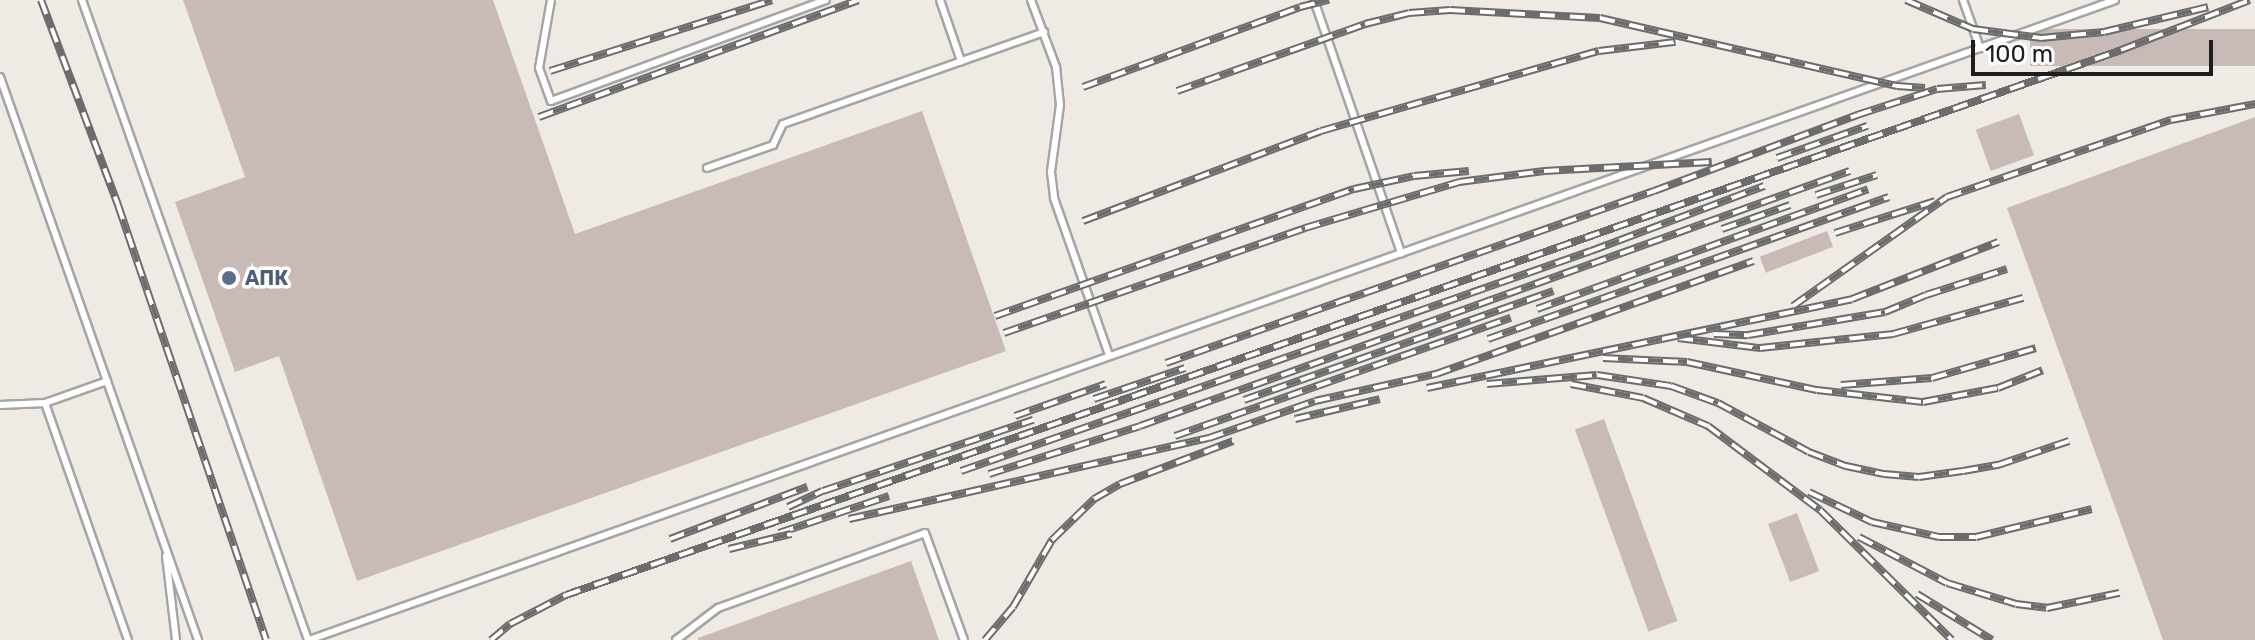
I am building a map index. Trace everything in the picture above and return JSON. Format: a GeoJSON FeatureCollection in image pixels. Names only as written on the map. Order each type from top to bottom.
{"type":"FeatureCollection","features":[{"type":"Feature","properties":{"kind":"lane"},"geometry":{"type":"LineString","coordinates":[[82,0],[308,640],[2115,0]]}},
{"type":"Feature","properties":{"kind":"lane"},"geometry":{"type":"LineString","coordinates":[[551,0],[539,68],[551,101],[826,0]]}},
{"type":"Feature","properties":{"kind":"lane"},"geometry":{"type":"LineString","coordinates":[[940,0],[961,61]]}},
{"type":"Feature","properties":{"kind":"lane"},"geometry":{"type":"LineString","coordinates":[[1031,0],[1056,67],[1060,105],[1051,172],[1054,198],[1109,355]]}},
{"type":"Feature","properties":{"kind":"lane"},"geometry":{"type":"LineString","coordinates":[[1314,0],[1401,253]]}},
{"type":"Feature","properties":{"kind":"lane"},"geometry":{"type":"LineString","coordinates":[[1963,0],[1980,48]]}},
{"type":"Feature","properties":{"kind":"lane"},"geometry":{"type":"LineString","coordinates":[[707,168],[773,145],[783,124],[1044,32]]}},
{"type":"Feature","properties":{"kind":"lane"},"geometry":{"type":"LineString","coordinates":[[0,77],[198,640]]}},
{"type":"Feature","properties":{"kind":"lane"},"geometry":{"type":"LineString","coordinates":[[0,405],[45,403],[107,381]]}},
{"type":"Feature","properties":{"kind":"lane"},"geometry":{"type":"LineString","coordinates":[[45,403],[128,640]]}},
{"type":"Feature","properties":{"kind":"lane"},"geometry":{"type":"LineString","coordinates":[[676,640],[718,608],[925,533],[964,640]]}},
{"type":"Feature","properties":{"kind":"lane"},"geometry":{"type":"LineString","coordinates":[[165,543],[176,640]]}},
{"type":"Feature","properties":{"kind":"building"},"geometry":{"type":"Polygon","coordinates":[[[183,0],[493,0],[575,234],[922,111],[1006,351],[357,581],[279,356],[235,372],[175,202],[245,177],[183,0]]]}},
{"type":"Feature","properties":{"kind":"building"},"geometry":{"type":"Polygon","coordinates":[[[2030,29],[2255,29],[2255,66],[2030,66],[2030,29]]]}},
{"type":"Feature","properties":{"kind":"building"},"geometry":{"type":"Polygon","coordinates":[[[2019,114],[2034,155],[1991,171],[1976,130],[2019,114]]]}},
{"type":"Feature","properties":{"kind":"building"},"geometry":{"type":"Polygon","coordinates":[[[2255,117],[2255,640],[2163,640],[2007,208],[2255,117]]]}},
{"type":"Feature","properties":{"kind":"building"},"geometry":{"type":"Polygon","coordinates":[[[1827,231],[1833,247],[1766,273],[1760,257],[1827,231]]]}},
{"type":"Feature","properties":{"kind":"building"},"geometry":{"type":"Polygon","coordinates":[[[1604,419],[1678,621],[1648,632],[1575,430],[1604,419]]]}},
{"type":"Feature","properties":{"kind":"building"},"geometry":{"type":"Polygon","coordinates":[[[1797,513],[1819,571],[1790,582],[1768,524],[1797,513]]]}},
{"type":"Feature","properties":{"kind":"building"},"geometry":{"type":"Polygon","coordinates":[[[911,561],[939,640],[698,640],[698,638],[911,561]]]}},
{"type":"Feature","properties":{"kind":"railway"},"geometry":{"type":"LineString","coordinates":[[41,0],[118,205],[266,640]]}},
{"type":"Feature","properties":{"kind":"railway"},"geometry":{"type":"LineString","coordinates":[[550,71],[772,0]]}},
{"type":"Feature","properties":{"kind":"railway"},"geometry":{"type":"LineString","coordinates":[[539,117],[858,0]]}},
{"type":"Feature","properties":{"kind":"railway"},"geometry":{"type":"LineString","coordinates":[[1083,87],[1300,7],[1329,0]]}},
{"type":"Feature","properties":{"kind":"railway"},"geometry":{"type":"LineString","coordinates":[[1906,0],[1973,29],[2041,38],[2104,32],[2208,7]]}},
{"type":"Feature","properties":{"kind":"railway"},"geometry":{"type":"LineString","coordinates":[[491,640],[510,624],[566,595],[2121,50],[2250,0]]}},
{"type":"Feature","properties":{"kind":"railway"},"geometry":{"type":"LineString","coordinates":[[1177,91],[1365,24],[1409,13],[1450,10],[1600,18],[1897,86],[1925,88]]}},
{"type":"Feature","properties":{"kind":"railway"},"geometry":{"type":"LineString","coordinates":[[1083,221],[1321,131],[1599,51],[1675,42]]}},
{"type":"Feature","properties":{"kind":"railway"},"geometry":{"type":"LineString","coordinates":[[1166,363],[1654,191],[1857,115],[1937,89],[1986,85]]}},
{"type":"Feature","properties":{"kind":"railway"},"geometry":{"type":"LineString","coordinates":[[1793,306],[1947,197],[2171,120],[2255,104]]}},
{"type":"Feature","properties":{"kind":"railway"},"geometry":{"type":"LineString","coordinates":[[1777,158],[1867,126]]}},
{"type":"Feature","properties":{"kind":"railway"},"geometry":{"type":"LineString","coordinates":[[1004,333],[1305,228],[1459,182],[1544,171],[1712,162]]}},
{"type":"Feature","properties":{"kind":"railway"},"geometry":{"type":"LineString","coordinates":[[995,316],[1354,189],[1414,176],[1469,171]]}},
{"type":"Feature","properties":{"kind":"railway"},"geometry":{"type":"LineString","coordinates":[[989,474],[1140,426],[1850,171]]}},
{"type":"Feature","properties":{"kind":"railway"},"geometry":{"type":"LineString","coordinates":[[1816,195],[1877,175]]}},
{"type":"Feature","properties":{"kind":"railway"},"geometry":{"type":"LineString","coordinates":[[961,471],[1591,251],[1764,186]]}},
{"type":"Feature","properties":{"kind":"railway"},"geometry":{"type":"LineString","coordinates":[[1537,309],[1868,189]]}},
{"type":"Feature","properties":{"kind":"railway"},"geometry":{"type":"LineString","coordinates":[[1488,339],[1889,197]]}},
{"type":"Feature","properties":{"kind":"railway"},"geometry":{"type":"LineString","coordinates":[[1835,233],[1935,201]]}},
{"type":"Feature","properties":{"kind":"railway"},"geometry":{"type":"LineString","coordinates":[[1722,229],[1790,205]]}},
{"type":"Feature","properties":{"kind":"railway"},"geometry":{"type":"LineString","coordinates":[[1427,388],[1852,299],[1998,242]]}},
{"type":"Feature","properties":{"kind":"railway"},"geometry":{"type":"LineString","coordinates":[[849,519],[1209,438],[1315,401],[1436,374],[1754,261]]}},
{"type":"Feature","properties":{"kind":"railway"},"geometry":{"type":"LineString","coordinates":[[1714,334],[1748,335],[1885,312],[1926,295],[2007,269]]}},
{"type":"Feature","properties":{"kind":"railway"},"geometry":{"type":"LineString","coordinates":[[1244,400],[1553,291]]}},
{"type":"Feature","properties":{"kind":"railway"},"geometry":{"type":"LineString","coordinates":[[1678,338],[1760,348],[1893,334],[2023,298]]}},
{"type":"Feature","properties":{"kind":"railway"},"geometry":{"type":"LineString","coordinates":[[1175,436],[1511,318]]}},
{"type":"Feature","properties":{"kind":"railway"},"geometry":{"type":"LineString","coordinates":[[1841,385],[1932,378],[2036,348]]}},
{"type":"Feature","properties":{"kind":"railway"},"geometry":{"type":"LineString","coordinates":[[1603,358],[1687,362],[1817,390],[1923,402],[1998,388],[2043,370]]}},
{"type":"Feature","properties":{"kind":"railway"},"geometry":{"type":"LineString","coordinates":[[1094,399],[1185,368]]}},
{"type":"Feature","properties":{"kind":"railway"},"geometry":{"type":"LineString","coordinates":[[1487,384],[1597,375],[1671,386],[1718,403],[1809,452],[1846,466],[1884,474],[1919,477],[1998,465],[2069,441]]}},
{"type":"Feature","properties":{"kind":"railway"},"geometry":{"type":"LineString","coordinates":[[1015,416],[1106,384]]}},
{"type":"Feature","properties":{"kind":"railway"},"geometry":{"type":"LineString","coordinates":[[1571,384],[1643,398],[1708,426],[1820,510],[1952,640]]}},
{"type":"Feature","properties":{"kind":"railway"},"geometry":{"type":"LineString","coordinates":[[1295,419],[1380,399]]}},
{"type":"Feature","properties":{"kind":"railway"},"geometry":{"type":"LineString","coordinates":[[788,507],[823,491],[1033,420]]}},
{"type":"Feature","properties":{"kind":"railway"},"geometry":{"type":"LineString","coordinates":[[985,640],[1013,607],[1052,540],[1094,499],[1120,484],[1233,441]]}},
{"type":"Feature","properties":{"kind":"railway"},"geometry":{"type":"LineString","coordinates":[[670,539],[807,487]]}},
{"type":"Feature","properties":{"kind":"railway"},"geometry":{"type":"LineString","coordinates":[[1809,492],[1872,522],[1939,537],[1976,537],[2092,509]]}},
{"type":"Feature","properties":{"kind":"railway"},"geometry":{"type":"LineString","coordinates":[[779,533],[889,496]]}},
{"type":"Feature","properties":{"kind":"railway"},"geometry":{"type":"LineString","coordinates":[[729,549],[791,534]]}},
{"type":"Feature","properties":{"kind":"railway"},"geometry":{"type":"LineString","coordinates":[[1859,537],[1947,583],[2016,604],[2047,608],[2119,593]]}},
{"type":"Feature","properties":{"kind":"railway"},"geometry":{"type":"LineString","coordinates":[[1917,594],[1992,640]]}},
{"type":"Feature","properties":{"kind":"place","name":"АПК"},"geometry":{"type":"Point","coordinates":[229,278]}}]}
